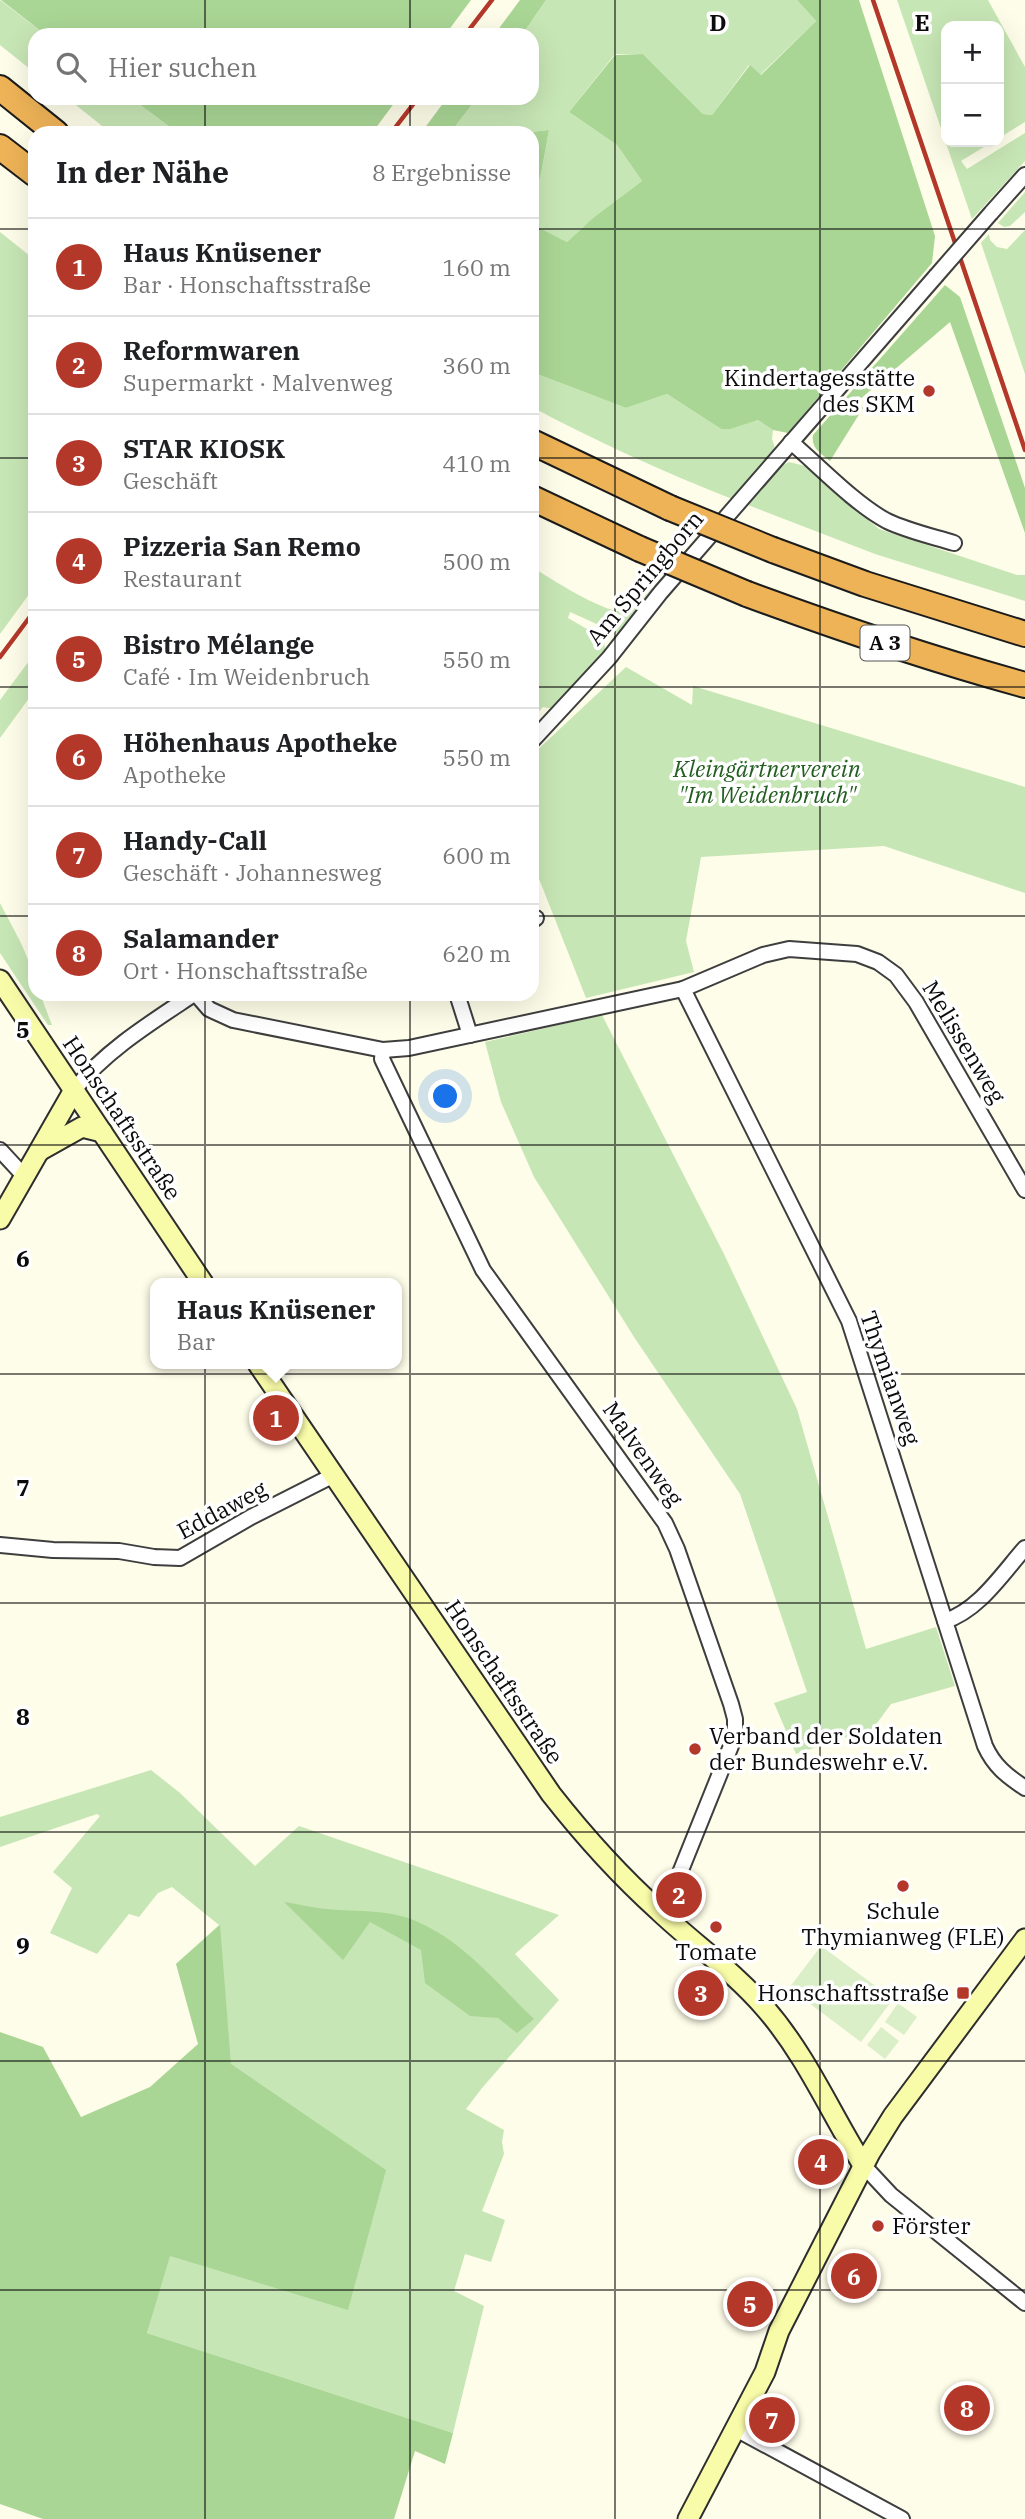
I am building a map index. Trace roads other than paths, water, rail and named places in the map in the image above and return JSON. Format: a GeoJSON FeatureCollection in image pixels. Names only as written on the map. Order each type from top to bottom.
{"type":"FeatureCollection","features":[{"type":"Feature","properties":{"kind":"highway"},"geometry":{"type":"LineString","coordinates":[[0,88],[48,126]]}},
{"type":"Feature","properties":{"kind":"highway"},"geometry":{"type":"LineString","coordinates":[[0,147],[28,169]]}},
{"type":"Feature","properties":{"kind":"highway","name":"A 3"},"geometry":{"type":"LineString","coordinates":[[539,445],[670,508],[773,550],[865,584],[1025,634]]}},
{"type":"Feature","properties":{"kind":"highway","name":"A 3"},"geometry":{"type":"LineString","coordinates":[[539,501],[640,549],[747,594],[845,630],[1025,685]]}},
{"type":"Feature","properties":{"kind":"street","name":"Am Springborn"},"geometry":{"type":"LineString","coordinates":[[539,733],[609,658],[661,592],[1025,175]]}},
{"type":"Feature","properties":{"kind":"street"},"geometry":{"type":"LineString","coordinates":[[791,442],[867,508],[885,520],[954,543]]}},
{"type":"Feature","properties":{"kind":"street","name":"Melissenweg"},"geometry":{"type":"LineString","coordinates":[[202,1001],[209,1009],[233,1020],[383,1050],[409,1048],[683,989],[763,955],[789,948],[857,954],[878,962],[896,975],[916,1002],[1025,1190]]}},
{"type":"Feature","properties":{"kind":"street","name":"Honschaftsstraße"},"geometry":{"type":"LineString","coordinates":[[0,980],[200,1278]]}},
{"type":"Feature","properties":{"kind":"street","name":"Thymianweg"},"geometry":{"type":"LineString","coordinates":[[683,989],[849,1321],[985,1746],[1002,1772],[1025,1788]]}},
{"type":"Feature","properties":{"kind":"street"},"geometry":{"type":"LineString","coordinates":[[0,1219],[74,1090],[99,1063],[184,1001]]}},
{"type":"Feature","properties":{"kind":"street"},"geometry":{"type":"LineString","coordinates":[[459,1001],[470,1035]]}},
{"type":"Feature","properties":{"kind":"street","name":"Malvenweg"},"geometry":{"type":"LineString","coordinates":[[383,1050],[382,1059],[483,1270],[665,1523],[677,1549],[731,1704],[735,1719],[735,1736],[669,1900],[658,1911]]}},
{"type":"Feature","properties":{"kind":"street"},"geometry":{"type":"LineString","coordinates":[[40,1150],[82,1127],[102,1132]]}},
{"type":"Feature","properties":{"kind":"street"},"geometry":{"type":"LineString","coordinates":[[0,1150],[25,1177]]}},
{"type":"Feature","properties":{"kind":"street","name":"Honschaftsstraße"},"geometry":{"type":"LineString","coordinates":[[261,1369],[551,1794],[599,1853],[658,1911],[731,1973],[765,2008],[802,2057],[863,2165],[891,2195],[1025,2303]]}},
{"type":"Feature","properties":{"kind":"street","name":"Eddaweg"},"geometry":{"type":"LineString","coordinates":[[0,1545],[180,1558],[251,1517],[334,1475]]}},
{"type":"Feature","properties":{"kind":"street"},"geometry":{"type":"LineString","coordinates":[[945,1621],[958,1617],[974,1605],[1025,1548]]}},
{"type":"Feature","properties":{"kind":"street"},"geometry":{"type":"LineString","coordinates":[[688,2519],[765,2372],[779,2331],[863,2165],[894,2116],[1025,1939]]}},
{"type":"Feature","properties":{"kind":"street"},"geometry":{"type":"LineString","coordinates":[[736,2429],[902,2519]]}},
{"type":"Feature","properties":{"kind":"railway"},"geometry":{"type":"LineString","coordinates":[[470,28],[492,0]]}},
{"type":"Feature","properties":{"kind":"railway"},"geometry":{"type":"LineString","coordinates":[[873,0],[1025,450]]}},
{"type":"Feature","properties":{"kind":"railway"},"geometry":{"type":"LineString","coordinates":[[396,126],[413,105]]}},
{"type":"Feature","properties":{"kind":"railway"},"geometry":{"type":"LineString","coordinates":[[0,657],[28,619]]}},
{"type":"Feature","properties":{"kind":"place","name":"Kindertagesstätte des SKM"},"geometry":{"type":"Point","coordinates":[929,391]}},
{"type":"Feature","properties":{"kind":"place","name":"Haus Knüsener"},"geometry":{"type":"Point","coordinates":[276,1418]}},
{"type":"Feature","properties":{"kind":"place","name":"Verband der Soldaten der Bundeswehr e.V."},"geometry":{"type":"Point","coordinates":[695,1749]}},
{"type":"Feature","properties":{"kind":"place","name":"Schule Thymianweg (FLE)"},"geometry":{"type":"Point","coordinates":[903,1886]}},
{"type":"Feature","properties":{"kind":"place","name":"Reformwaren"},"geometry":{"type":"Point","coordinates":[679,1895]}},
{"type":"Feature","properties":{"kind":"place","name":"Tomate"},"geometry":{"type":"Point","coordinates":[716,1927]}},
{"type":"Feature","properties":{"kind":"place","name":"STAR KIOSK"},"geometry":{"type":"Point","coordinates":[701,1993]}},
{"type":"Feature","properties":{"kind":"place","name":"Honschaftsstraße"},"geometry":{"type":"Point","coordinates":[963,1993]}},
{"type":"Feature","properties":{"kind":"place","name":"Pizzeria San Remo"},"geometry":{"type":"Point","coordinates":[821,2162]}},
{"type":"Feature","properties":{"kind":"place","name":"Förster"},"geometry":{"type":"Point","coordinates":[878,2226]}},
{"type":"Feature","properties":{"kind":"place","name":"Höhenhaus Apotheke"},"geometry":{"type":"Point","coordinates":[854,2276]}},
{"type":"Feature","properties":{"kind":"place","name":"Bistro Mélange"},"geometry":{"type":"Point","coordinates":[750,2304]}},
{"type":"Feature","properties":{"kind":"place","name":"Salamander"},"geometry":{"type":"Point","coordinates":[967,2408]}},
{"type":"Feature","properties":{"kind":"place","name":"Handy-Call"},"geometry":{"type":"Point","coordinates":[772,2420]}},
{"type":"Feature","properties":{"kind":"park label","name":"Kleingärtnerverein \"Im Weidenbruch\""},"geometry":{"type":"Point","coordinates":[767,782]}}]}
